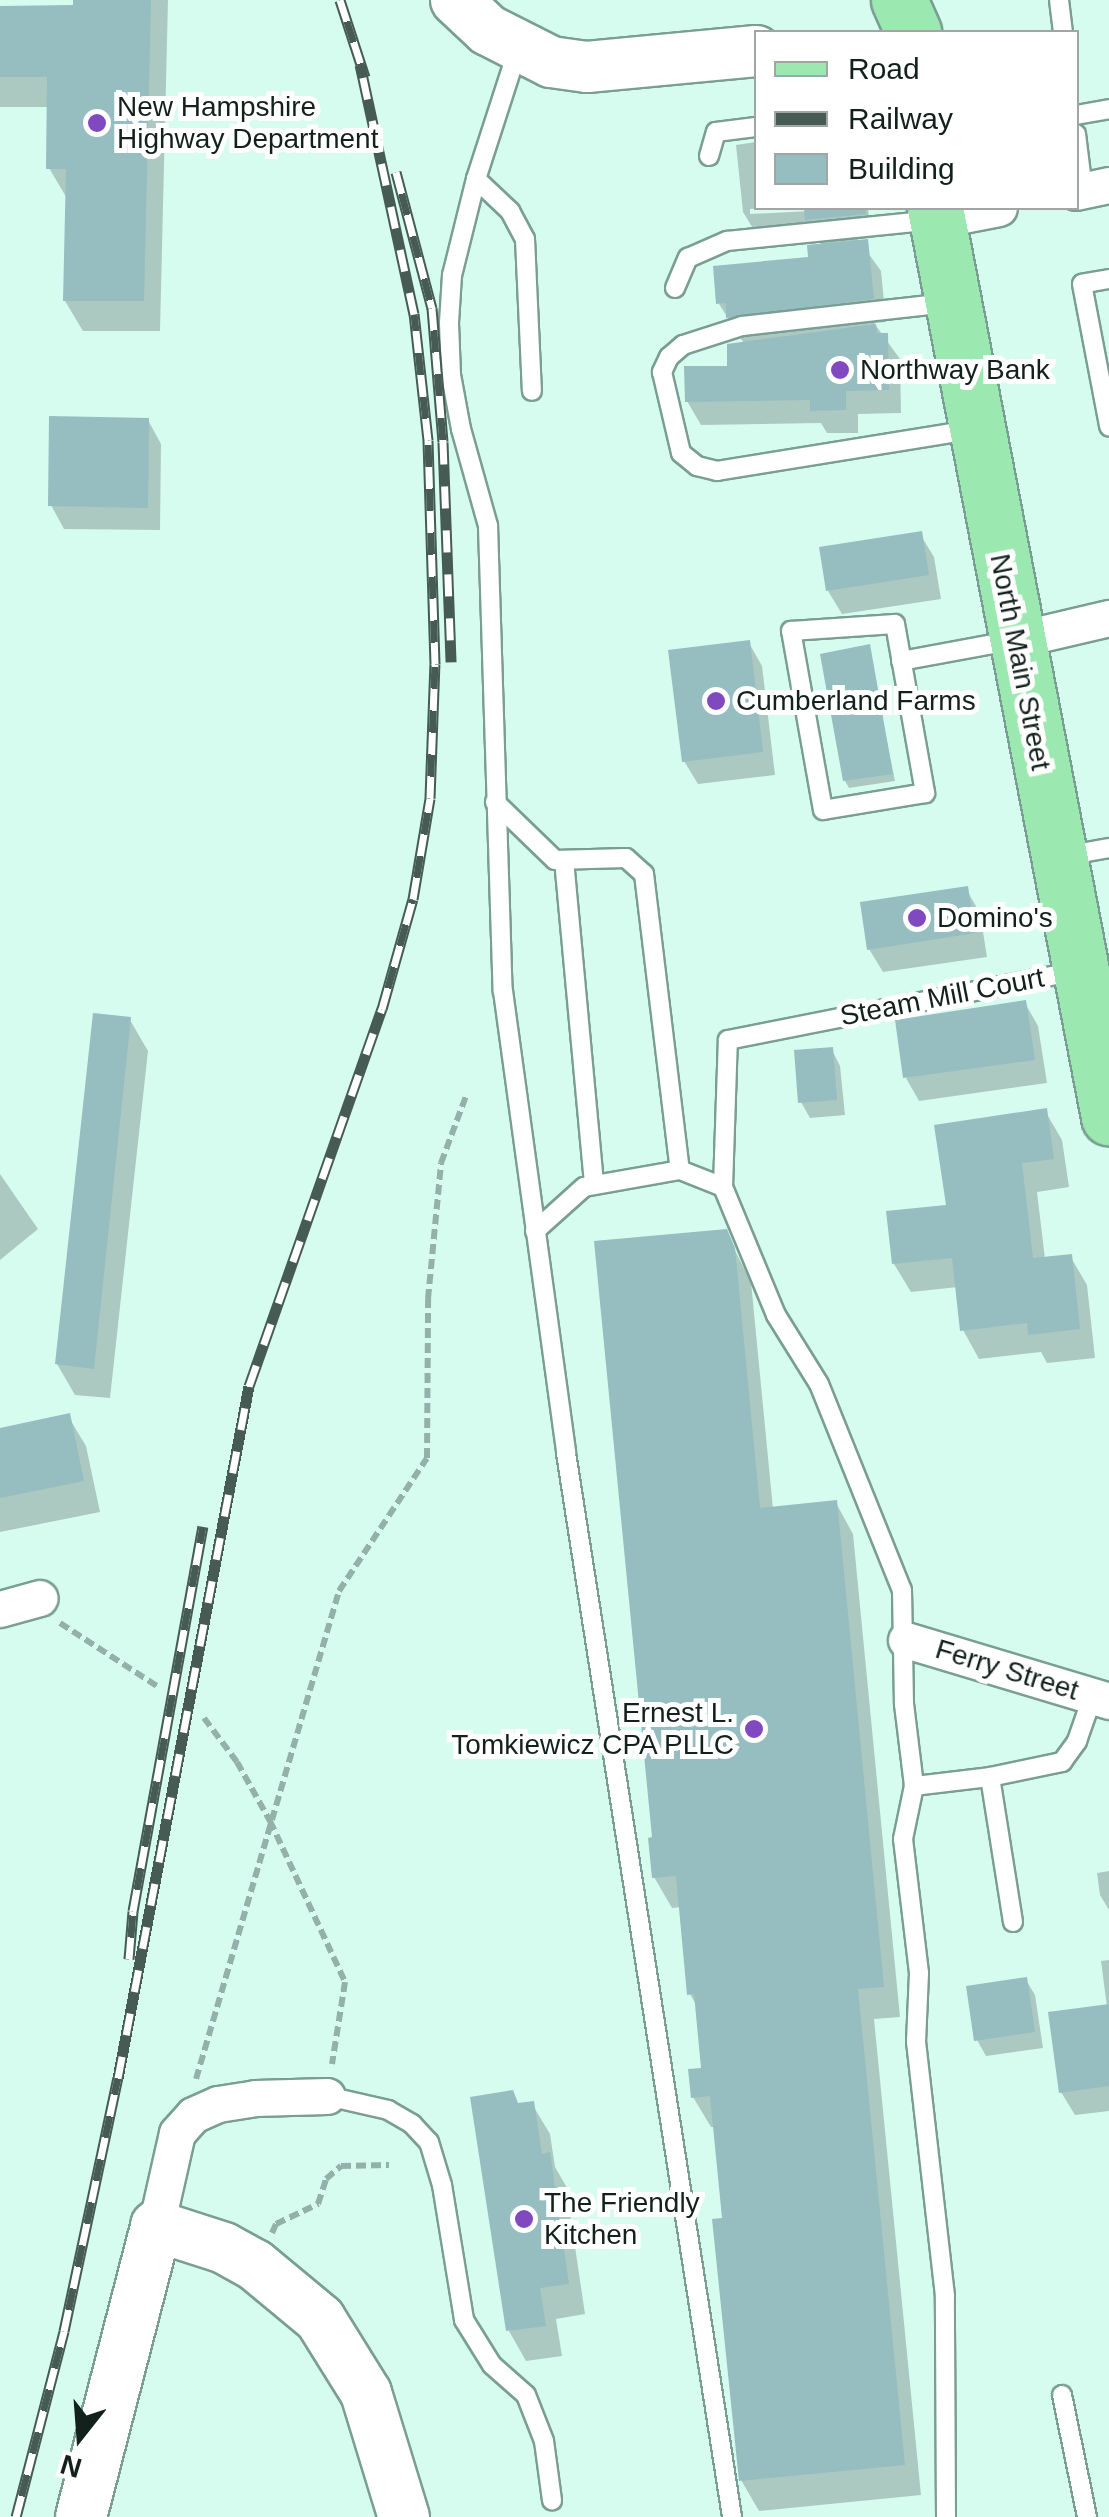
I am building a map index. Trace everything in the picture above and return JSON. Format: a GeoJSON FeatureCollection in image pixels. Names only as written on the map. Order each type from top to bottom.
{"type":"FeatureCollection","features":[{"type":"Feature","properties":{"kind":"main road"},"geometry":{"type":"LineString","coordinates":[[899,0],[912,30]]}},
{"type":"Feature","properties":{"kind":"main road"},"geometry":{"type":"LineString","coordinates":[[914,30],[927,0]]}},
{"type":"Feature","properties":{"kind":"main road","name":"North Main Street"},"geometry":{"type":"LineString","coordinates":[[936,214],[1015,640],[1084,852],[1096,1013],[1109,1116]]}},
{"type":"Feature","properties":{"kind":"street"},"geometry":{"type":"LineString","coordinates":[[456,0],[488,30],[518,49],[551,62],[587,66],[754,51]]}},
{"type":"Feature","properties":{"kind":"street"},"geometry":{"type":"LineString","coordinates":[[936,214],[979,210]]}},
{"type":"Feature","properties":{"kind":"street"},"geometry":{"type":"LineString","coordinates":[[1015,640],[1109,618]]}},
{"type":"Feature","properties":{"kind":"street","name":"Ferry Street"},"geometry":{"type":"LineString","coordinates":[[906,1640],[1101,1698]]}},
{"type":"Feature","properties":{"kind":"street"},"geometry":{"type":"LineString","coordinates":[[81,2517],[177,2132],[193,2115],[218,2104],[255,2098],[326,2096]]}},
{"type":"Feature","properties":{"kind":"street"},"geometry":{"type":"LineString","coordinates":[[156,2226],[224,2248],[255,2265],[320,2319],[366,2393],[404,2517]]}},
{"type":"Feature","properties":{"kind":"lane"},"geometry":{"type":"LineString","coordinates":[[1059,0],[1064,30]]}},
{"type":"Feature","properties":{"kind":"lane"},"geometry":{"type":"LineString","coordinates":[[518,49],[476,179],[452,275],[449,324],[450,375],[488,526],[503,991],[566,1453],[732,2517]]}},
{"type":"Feature","properties":{"kind":"lane"},"geometry":{"type":"LineString","coordinates":[[1079,114],[1109,109]]}},
{"type":"Feature","properties":{"kind":"lane"},"geometry":{"type":"LineString","coordinates":[[709,156],[716,132],[754,127]]}},
{"type":"Feature","properties":{"kind":"lane"},"geometry":{"type":"LineString","coordinates":[[1079,146],[1090,189]]}},
{"type":"Feature","properties":{"kind":"lane"},"geometry":{"type":"LineString","coordinates":[[476,179],[510,211],[525,238],[532,391]]}},
{"type":"Feature","properties":{"kind":"lane"},"geometry":{"type":"LineString","coordinates":[[676,288],[688,258],[727,242],[936,214]]}},
{"type":"Feature","properties":{"kind":"lane"},"geometry":{"type":"LineString","coordinates":[[1109,279],[1082,284],[1109,426]]}},
{"type":"Feature","properties":{"kind":"lane"},"geometry":{"type":"LineString","coordinates":[[953,302],[742,326],[683,346],[669,357],[662,372],[680,453],[697,466],[717,471],[976,429]]}},
{"type":"Feature","properties":{"kind":"lane"},"geometry":{"type":"LineString","coordinates":[[895,624],[902,661],[924,793],[823,810],[791,631],[895,624]]}},
{"type":"Feature","properties":{"kind":"lane"},"geometry":{"type":"LineString","coordinates":[[902,661],[1015,640]]}},
{"type":"Feature","properties":{"kind":"lane"},"geometry":{"type":"LineString","coordinates":[[495,802],[555,860],[626,858],[644,874],[680,1170]]}},
{"type":"Feature","properties":{"kind":"lane"},"geometry":{"type":"LineString","coordinates":[[564,860],[594,1185]]}},
{"type":"Feature","properties":{"kind":"lane","name":"Steam Mill Court"},"geometry":{"type":"LineString","coordinates":[[723,1186],[728,1040],[803,1025],[1096,1013]]}},
{"type":"Feature","properties":{"kind":"lane"},"geometry":{"type":"LineString","coordinates":[[535,1230],[584,1187],[680,1170],[723,1186],[776,1315],[819,1384],[902,1590],[906,1640],[904,1704],[914,1786],[903,1839],[919,1973],[916,2042],[945,2296],[946,2517]]}},
{"type":"Feature","properties":{"kind":"lane"},"geometry":{"type":"LineString","coordinates":[[914,1786],[990,1777],[1062,1762],[1101,1698]]}},
{"type":"Feature","properties":{"kind":"lane"},"geometry":{"type":"LineString","coordinates":[[990,1777],[1013,1922]]}},
{"type":"Feature","properties":{"kind":"lane"},"geometry":{"type":"LineString","coordinates":[[326,2096],[388,2110],[429,2142],[442,2185],[464,2320],[476,2345],[526,2396],[544,2441],[552,2500]]}},
{"type":"Feature","properties":{"kind":"lane"},"geometry":{"type":"LineString","coordinates":[[1062,2395],[1087,2517]]}},
{"type":"Feature","properties":{"kind":"path"},"geometry":{"type":"LineString","coordinates":[[193,2115],[197,2070],[339,1591],[426,1458],[428,1298],[442,1163],[466,1096]]}},
{"type":"Feature","properties":{"kind":"path"},"geometry":{"type":"LineString","coordinates":[[17,1604],[61,1624],[157,1686]]}},
{"type":"Feature","properties":{"kind":"path"},"geometry":{"type":"LineString","coordinates":[[204,1718],[238,1762],[270,1821],[346,1982],[326,2096]]}},
{"type":"Feature","properties":{"kind":"path"},"geometry":{"type":"LineString","coordinates":[[270,2238],[276,2224],[318,2204],[326,2180],[340,2166],[389,2165]]}},
{"type":"Feature","properties":{"kind":"building","name":"New Hampshire Highway Department"},"geometry":{"type":"Polygon","coordinates":[[[73,0],[151,0],[144,301],[63,301],[66,169],[46,169],[47,77],[0,77],[0,6],[73,5],[73,0]]]}},
{"type":"Feature","properties":{"kind":"building"},"geometry":{"type":"Polygon","coordinates":[[[804,210],[865,210],[866,214],[805,220],[804,210]]]}},
{"type":"Feature","properties":{"kind":"building"},"geometry":{"type":"Polygon","coordinates":[[[868,239],[874,299],[726,318],[726,303],[716,304],[713,266],[808,257],[807,245],[868,239]]]}},
{"type":"Feature","properties":{"kind":"building"},"geometry":{"type":"Polygon","coordinates":[[[876,324],[877,333],[888,333],[889,390],[846,391],[846,410],[810,411],[810,400],[685,402],[684,366],[727,366],[727,344],[876,324]]]}},
{"type":"Feature","properties":{"kind":"building"},"geometry":{"type":"Polygon","coordinates":[[[49,416],[149,418],[148,508],[48,506],[49,416]]]}},
{"type":"Feature","properties":{"kind":"building"},"geometry":{"type":"Polygon","coordinates":[[[922,531],[929,575],[826,591],[819,547],[922,531]]]}},
{"type":"Feature","properties":{"kind":"building","name":"Cumberland Farms"},"geometry":{"type":"Polygon","coordinates":[[[750,640],[763,752],[682,762],[668,650],[750,640]]]}},
{"type":"Feature","properties":{"kind":"building","name":"Cumberland Farms"},"geometry":{"type":"Polygon","coordinates":[[[870,644],[893,774],[843,781],[820,654],[870,644]]]}},
{"type":"Feature","properties":{"kind":"building","name":"Domino's"},"geometry":{"type":"Polygon","coordinates":[[[968,886],[975,933],[867,950],[860,902],[968,886]]]}},
{"type":"Feature","properties":{"kind":"building"},"geometry":{"type":"Polygon","coordinates":[[[1026,1000],[1035,1060],[903,1078],[895,1020],[1026,1000]]]}},
{"type":"Feature","properties":{"kind":"building"},"geometry":{"type":"Polygon","coordinates":[[[93,1013],[131,1017],[94,1369],[55,1364],[93,1013]]]}},
{"type":"Feature","properties":{"kind":"building"},"geometry":{"type":"Polygon","coordinates":[[[833,1047],[837,1100],[798,1103],[794,1050],[833,1047]]]}},
{"type":"Feature","properties":{"kind":"building"},"geometry":{"type":"Polygon","coordinates":[[[1047,1108],[1054,1159],[1022,1163],[1033,1258],[1072,1254],[1080,1329],[1028,1335],[1027,1323],[960,1331],[952,1258],[892,1264],[886,1211],[946,1205],[934,1125],[1047,1108]]]}},
{"type":"Feature","properties":{"kind":"building"},"geometry":{"type":"Polygon","coordinates":[[[727,1229],[735,1248],[760,1508],[837,1500],[884,1987],[858,1989],[905,2465],[739,2481],[712,2219],[722,2218],[710,2096],[691,2098],[688,2069],[701,2068],[694,1994],[687,1995],[676,1876],[652,1878],[648,1838],[652,1837],[594,1241],[727,1229]]]}},
{"type":"Feature","properties":{"kind":"building"},"geometry":{"type":"Polygon","coordinates":[[[70,1413],[84,1481],[0,1498],[0,1428],[70,1413]]]}},
{"type":"Feature","properties":{"kind":"building"},"geometry":{"type":"Polygon","coordinates":[[[1027,1977],[1035,2032],[974,2041],[966,1986],[1027,1977]]]}},
{"type":"Feature","properties":{"kind":"building"},"geometry":{"type":"Polygon","coordinates":[[[1109,2004],[1109,2086],[1059,2093],[1048,2012],[1109,2004]]]}},
{"type":"Feature","properties":{"kind":"building","name":"The Friendly Kitchen"},"geometry":{"type":"Polygon","coordinates":[[[513,2090],[518,2103],[534,2101],[542,2154],[550,2152],[569,2284],[540,2288],[546,2326],[506,2331],[470,2097],[513,2090]]]}},
{"type":"Feature","properties":{"kind":"railway"},"geometry":{"type":"LineString","coordinates":[[340,0],[365,77]]}},
{"type":"Feature","properties":{"kind":"railway"},"geometry":{"type":"LineString","coordinates":[[16,2517],[64,2331],[118,2078],[249,1386],[382,1009],[413,899],[430,798],[435,664],[428,440],[414,314],[360,65]]}},
{"type":"Feature","properties":{"kind":"railway"},"geometry":{"type":"LineString","coordinates":[[396,172],[432,308],[443,442],[451,662]]}},
{"type":"Feature","properties":{"kind":"railway"},"geometry":{"type":"LineString","coordinates":[[129,1959],[133,1911],[203,1526]]}},
{"type":"Feature","properties":{"kind":"place","name":"New Hampshire Highway Department"},"geometry":{"type":"Point","coordinates":[97,123]}},
{"type":"Feature","properties":{"kind":"place","name":"Northway Bank"},"geometry":{"type":"Point","coordinates":[840,370]}},
{"type":"Feature","properties":{"kind":"place","name":"Cumberland Farms"},"geometry":{"type":"Point","coordinates":[716,701]}},
{"type":"Feature","properties":{"kind":"place","name":"Domino's"},"geometry":{"type":"Point","coordinates":[917,918]}},
{"type":"Feature","properties":{"kind":"place","name":"Ernest L. Tomkiewicz CPA PLLC"},"geometry":{"type":"Point","coordinates":[754,1729]}},
{"type":"Feature","properties":{"kind":"place","name":"The Friendly Kitchen"},"geometry":{"type":"Point","coordinates":[524,2219]}}]}
